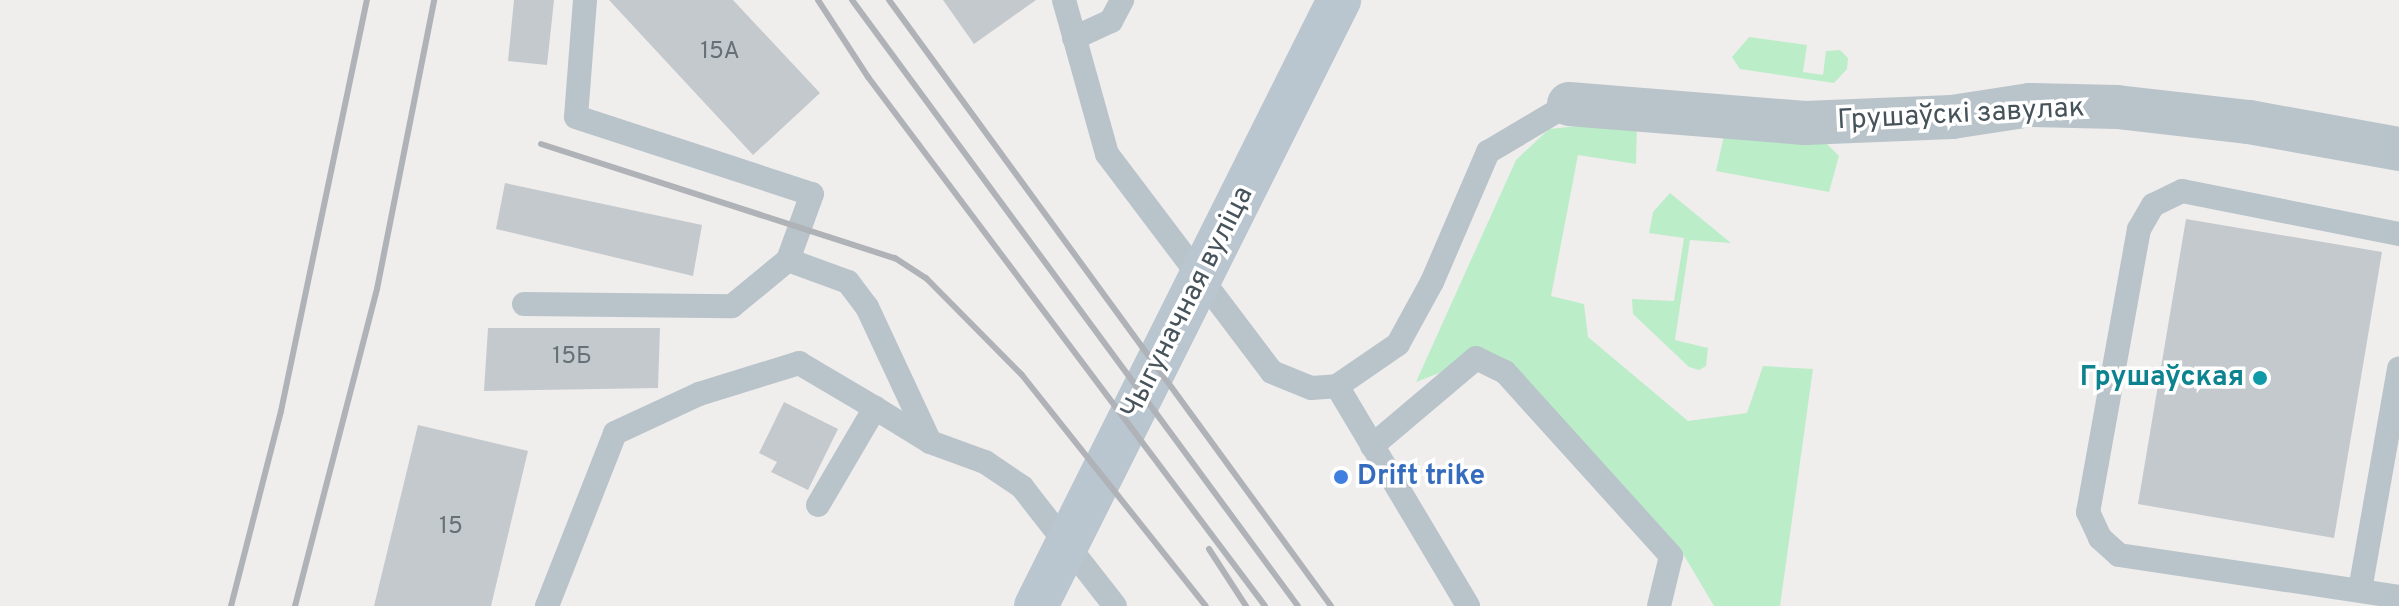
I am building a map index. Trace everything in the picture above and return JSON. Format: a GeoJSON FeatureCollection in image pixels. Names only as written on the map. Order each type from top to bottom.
{"type":"FeatureCollection","features":[{"type":"Feature","properties":{"kind":"main road","name":"Чыгуначная вуліца"},"geometry":{"type":"LineString","coordinates":[[1036,606],[1339,0]]}},
{"type":"Feature","properties":{"kind":"street","name":"Грушаўскі завулак"},"geometry":{"type":"LineString","coordinates":[[1569,104],[1805,123],[1952,117],[2030,105],[2117,107],[2249,122],[2399,149]]}},
{"type":"Feature","properties":{"kind":"lane"},"geometry":{"type":"LineString","coordinates":[[524,304],[732,306],[788,260],[812,194],[576,117],[585,0]]}},
{"type":"Feature","properties":{"kind":"lane"},"geometry":{"type":"LineString","coordinates":[[1064,0],[1107,154],[1272,372],[1311,388],[1337,386],[1398,344],[1432,282],[1488,152],[1569,104]]}},
{"type":"Feature","properties":{"kind":"lane"},"geometry":{"type":"LineString","coordinates":[[1074,38],[1111,21],[1122,0]]}},
{"type":"Feature","properties":{"kind":"lane"},"geometry":{"type":"LineString","coordinates":[[2399,234],[2182,191],[2153,205],[2139,229],[2088,512],[2100,538],[2119,555],[2399,597]]}},
{"type":"Feature","properties":{"kind":"lane"},"geometry":{"type":"LineString","coordinates":[[788,260],[848,282],[867,307],[930,442]]}},
{"type":"Feature","properties":{"kind":"lane"},"geometry":{"type":"LineString","coordinates":[[1372,446],[1476,358],[1505,372],[1671,556],[1659,606]]}},
{"type":"Feature","properties":{"kind":"lane"},"geometry":{"type":"LineString","coordinates":[[547,606],[615,433],[699,394],[799,363],[930,442],[985,462],[1022,487],[1115,606]]}},
{"type":"Feature","properties":{"kind":"lane"},"geometry":{"type":"LineString","coordinates":[[2360,590],[2399,368]]}},
{"type":"Feature","properties":{"kind":"lane"},"geometry":{"type":"LineString","coordinates":[[1337,386],[1468,606]]}},
{"type":"Feature","properties":{"kind":"lane"},"geometry":{"type":"LineString","coordinates":[[818,505],[875,408]]}},
{"type":"Feature","properties":{"kind":"green space"},"geometry":{"type":"Polygon","coordinates":[[[1749,37],[1807,45],[1803,72],[1823,75],[1826,51],[1840,50],[1848,58],[1847,69],[1834,83],[1740,69],[1732,57],[1749,37]]]}},
{"type":"Feature","properties":{"kind":"green space"},"geometry":{"type":"Polygon","coordinates":[[[1637,120],[1636,164],[1578,155],[1551,296],[1584,304],[1588,337],[1688,421],[1747,413],[1763,366],[1813,369],[1780,606],[1714,606],[1679,547],[1508,372],[1465,363],[1416,382],[1516,160],[1549,129],[1637,120]]]}},
{"type":"Feature","properties":{"kind":"green space"},"geometry":{"type":"Polygon","coordinates":[[[1724,136],[1827,144],[1839,156],[1829,192],[1716,171],[1724,136]]]}},
{"type":"Feature","properties":{"kind":"green space"},"geometry":{"type":"Polygon","coordinates":[[[1670,193],[1731,243],[1690,240],[1675,340],[1708,348],[1706,366],[1699,370],[1689,367],[1633,314],[1632,299],[1674,301],[1684,238],[1649,233],[1653,212],[1670,193]]]}},
{"type":"Feature","properties":{"kind":"building"},"geometry":{"type":"Polygon","coordinates":[[[514,0],[554,0],[547,65],[508,61],[514,0]]]}},
{"type":"Feature","properties":{"kind":"building"},"geometry":{"type":"Polygon","coordinates":[[[609,0],[733,0],[820,93],[753,155],[609,0]]]}},
{"type":"Feature","properties":{"kind":"building"},"geometry":{"type":"Polygon","coordinates":[[[943,0],[1036,0],[974,44],[943,0]]]}},
{"type":"Feature","properties":{"kind":"building"},"geometry":{"type":"Polygon","coordinates":[[[505,183],[702,225],[693,276],[496,229],[505,183]]]}},
{"type":"Feature","properties":{"kind":"building","name":"Грушаўская"},"geometry":{"type":"Polygon","coordinates":[[[2186,219],[2382,252],[2334,538],[2138,504],[2186,219]]]}},
{"type":"Feature","properties":{"kind":"building"},"geometry":{"type":"Polygon","coordinates":[[[488,328],[660,328],[658,388],[484,391],[488,328]]]}},
{"type":"Feature","properties":{"kind":"building"},"geometry":{"type":"Polygon","coordinates":[[[784,402],[838,429],[808,490],[771,472],[777,462],[759,453],[784,402]]]}},
{"type":"Feature","properties":{"kind":"building"},"geometry":{"type":"Polygon","coordinates":[[[418,425],[528,451],[491,606],[374,606],[418,425]]]}},
{"type":"Feature","properties":{"kind":"railway"},"geometry":{"type":"LineString","coordinates":[[231,606],[281,411],[367,0]]}},
{"type":"Feature","properties":{"kind":"railway"},"geometry":{"type":"LineString","coordinates":[[295,606],[377,289],[434,0]]}},
{"type":"Feature","properties":{"kind":"railway"},"geometry":{"type":"LineString","coordinates":[[818,0],[868,77],[1265,606]]}},
{"type":"Feature","properties":{"kind":"railway"},"geometry":{"type":"LineString","coordinates":[[852,0],[1298,606]]}},
{"type":"Feature","properties":{"kind":"railway"},"geometry":{"type":"LineString","coordinates":[[889,0],[1331,606]]}},
{"type":"Feature","properties":{"kind":"railway"},"geometry":{"type":"LineString","coordinates":[[541,144],[895,258],[926,278],[1022,375],[1206,606]]}},
{"type":"Feature","properties":{"kind":"railway"},"geometry":{"type":"LineString","coordinates":[[1209,549],[1246,606]]}},
{"type":"Feature","properties":{"kind":"place","name":"Грушаўская"},"geometry":{"type":"Point","coordinates":[2260,378]}},
{"type":"Feature","properties":{"kind":"place","name":"Drift trike"},"geometry":{"type":"Point","coordinates":[1341,477]}}]}
